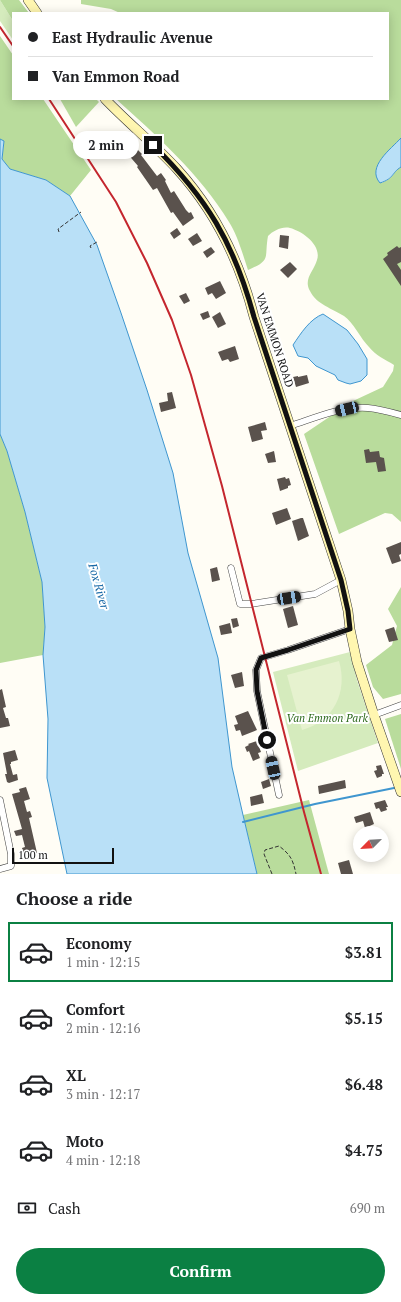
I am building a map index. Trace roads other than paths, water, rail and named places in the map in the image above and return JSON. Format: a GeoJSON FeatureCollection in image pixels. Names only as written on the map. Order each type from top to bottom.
{"type":"FeatureCollection","features":[{"type":"Feature","properties":{"kind":"street"},"geometry":{"type":"LineString","coordinates":[[28,0],[36,12]]}},
{"type":"Feature","properties":{"kind":"street","name":"VAN EMMON ROAD"},"geometry":{"type":"LineString","coordinates":[[105,100],[178,170],[200,196],[218,224],[241,274],[341,580],[357,662],[401,792]]}},
{"type":"Feature","properties":{"kind":"street"},"geometry":{"type":"LineString","coordinates":[[290,426],[347,409],[368,408],[401,414]]}},
{"type":"Feature","properties":{"kind":"street"},"geometry":{"type":"LineString","coordinates":[[231,568],[240,604],[251,604],[315,594],[341,580]]}},
{"type":"Feature","properties":{"kind":"street"},"geometry":{"type":"LineString","coordinates":[[279,795],[257,691],[256,670],[261,658],[350,629]]}},
{"type":"Feature","properties":{"kind":"street"},"geometry":{"type":"LineString","coordinates":[[374,715],[401,705]]}},
{"type":"Feature","properties":{"kind":"street"},"geometry":{"type":"LineString","coordinates":[[0,800],[11,854],[11,866],[0,869]]}},
{"type":"Feature","properties":{"kind":"water"},"geometry":{"type":"Polygon","coordinates":[[[401,138],[401,167],[391,177],[380,183],[376,177],[378,165],[386,153],[401,138]]]}},
{"type":"Feature","properties":{"kind":"water","name":"Fox River"},"geometry":{"type":"Polygon","coordinates":[[[0,139],[4,141],[2,159],[10,169],[46,180],[70,196],[97,245],[121,313],[173,473],[188,553],[218,658],[232,767],[257,874],[67,874],[47,778],[48,719],[43,655],[45,627],[42,582],[25,512],[7,451],[0,434],[0,139]]]}},
{"type":"Feature","properties":{"kind":"water"},"geometry":{"type":"Polygon","coordinates":[[[323,314],[347,330],[367,359],[367,375],[361,381],[350,384],[338,380],[335,375],[316,366],[308,358],[298,356],[293,345],[310,323],[318,316],[323,314]]]}},
{"type":"Feature","properties":{"kind":"waterway"},"geometry":{"type":"LineString","coordinates":[[243,822],[315,804],[394,788]]}},
{"type":"Feature","properties":{"kind":"railway"},"geometry":{"type":"LineString","coordinates":[[0,27],[12,45]]}},
{"type":"Feature","properties":{"kind":"railway"},"geometry":{"type":"LineString","coordinates":[[50,100],[116,202],[147,263],[172,320],[191,375],[222,486],[321,874]]}},
{"type":"Feature","properties":{"kind":"park label","name":"Van Emmon Park"},"geometry":{"type":"Point","coordinates":[327,718]}}]}
